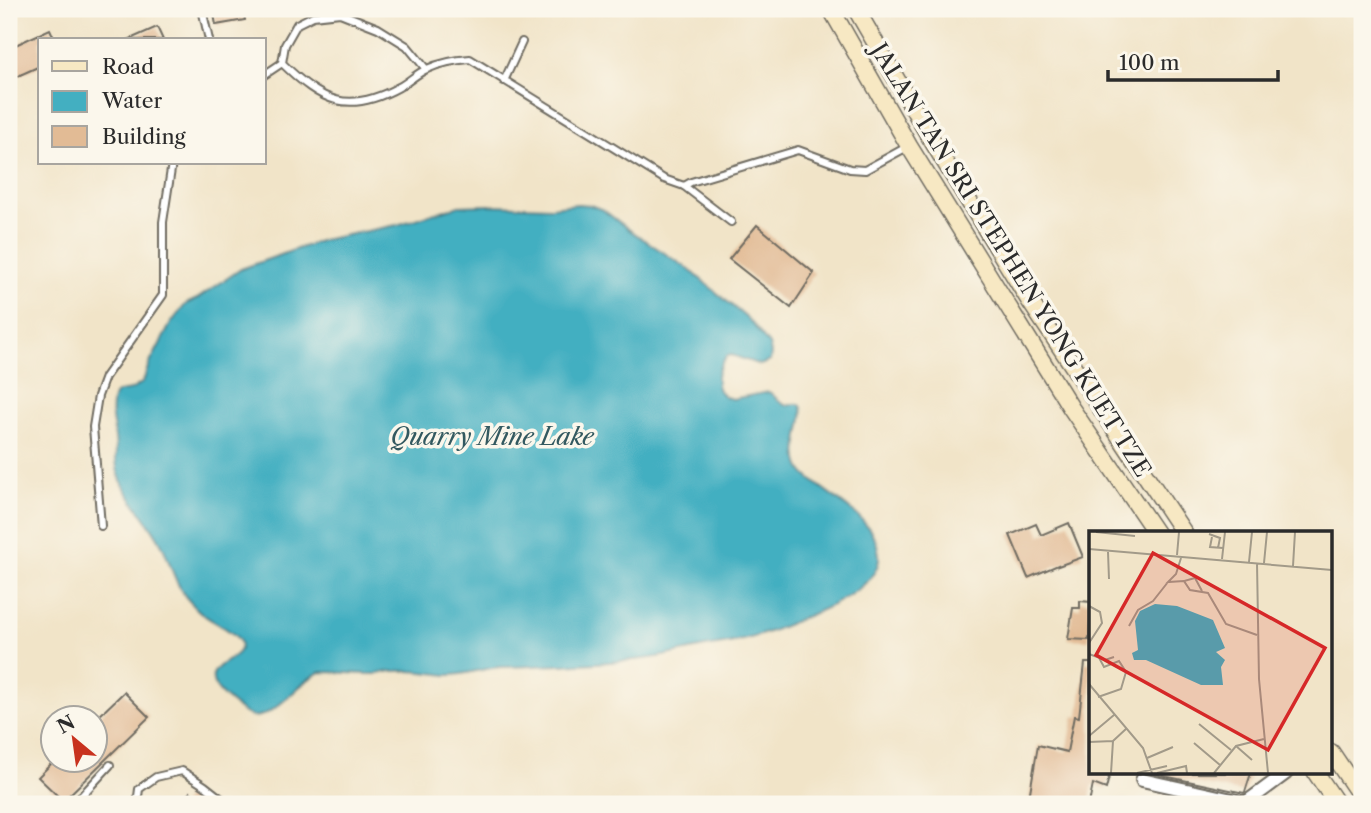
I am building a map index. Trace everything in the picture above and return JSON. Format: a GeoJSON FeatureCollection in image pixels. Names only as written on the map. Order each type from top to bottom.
{"type":"FeatureCollection","features":[{"type":"Feature","properties":{"kind":"main road","name":"JALAN TAN SRI STEPHEN YONG KUET TZE"},"geometry":{"type":"LineString","coordinates":[[831,9],[909,146],[1071,408],[1155,531]]}},
{"type":"Feature","properties":{"kind":"main road","name":"JALAN TAN SRI STEPHEN YONG KUET TZE"},"geometry":{"type":"LineString","coordinates":[[856,9],[1029,300],[1183,531]]}},
{"type":"Feature","properties":{"kind":"main road"},"geometry":{"type":"LineString","coordinates":[[1332,753],[1362,798]]}},
{"type":"Feature","properties":{"kind":"main road"},"geometry":{"type":"LineString","coordinates":[[1317,774],[1338,804]]}},
{"type":"Feature","properties":{"kind":"street"},"geometry":{"type":"LineString","coordinates":[[1142,780],[1245,804],[1285,774]]}},
{"type":"Feature","properties":{"kind":"lane"},"geometry":{"type":"LineString","coordinates":[[202,9],[209,38]]}},
{"type":"Feature","properties":{"kind":"lane"},"geometry":{"type":"LineString","coordinates":[[266,74],[282,64],[285,45],[297,24],[313,16],[340,13],[378,28],[407,46],[426,69]]}},
{"type":"Feature","properties":{"kind":"lane"},"geometry":{"type":"LineString","coordinates":[[504,81],[522,42]]}},
{"type":"Feature","properties":{"kind":"lane"},"geometry":{"type":"LineString","coordinates":[[282,64],[298,79],[331,100],[351,103],[368,101],[399,87],[426,69],[451,61],[470,59],[664,179],[684,186],[731,222]]}},
{"type":"Feature","properties":{"kind":"lane"},"geometry":{"type":"LineString","coordinates":[[684,186],[798,150],[850,169],[865,170],[909,146]]}},
{"type":"Feature","properties":{"kind":"lane"},"geometry":{"type":"LineString","coordinates":[[101,526],[93,427],[97,397],[105,377],[163,295],[163,222],[172,164]]}},
{"type":"Feature","properties":{"kind":"lane"},"geometry":{"type":"LineString","coordinates":[[74,804],[110,765]]}},
{"type":"Feature","properties":{"kind":"lane"},"geometry":{"type":"LineString","coordinates":[[137,804],[139,789],[156,777],[182,771],[228,804]]}},
{"type":"Feature","properties":{"kind":"water","name":"Quarry Mine Lake"},"geometry":{"type":"Polygon","coordinates":[[[578,204],[603,210],[690,270],[750,321],[769,345],[770,361],[760,365],[732,355],[727,356],[718,374],[720,392],[732,399],[769,392],[785,405],[800,405],[800,467],[806,475],[850,509],[870,530],[879,555],[873,573],[858,589],[829,606],[772,631],[737,641],[651,658],[500,667],[453,675],[408,671],[374,674],[321,672],[268,713],[251,716],[242,712],[217,688],[213,678],[215,671],[222,664],[237,654],[241,648],[239,640],[201,613],[185,596],[161,543],[119,475],[112,416],[114,395],[131,390],[143,382],[171,323],[186,304],[241,269],[322,240],[397,225],[458,206],[551,207],[578,204]]]}},
{"type":"Feature","properties":{"kind":"building"},"geometry":{"type":"Polygon","coordinates":[[[213,9],[243,9],[245,20],[216,25],[213,9]]]}},
{"type":"Feature","properties":{"kind":"building"},"geometry":{"type":"Polygon","coordinates":[[[157,27],[162,38],[132,38],[157,27]]]}},
{"type":"Feature","properties":{"kind":"building"},"geometry":{"type":"Polygon","coordinates":[[[50,29],[54,38],[38,38],[38,67],[9,80],[9,48],[50,29]]]}},
{"type":"Feature","properties":{"kind":"building"},"geometry":{"type":"Polygon","coordinates":[[[757,225],[814,273],[791,308],[729,259],[757,225]]]}},
{"type":"Feature","properties":{"kind":"building"},"geometry":{"type":"Polygon","coordinates":[[[1069,523],[1083,557],[1028,578],[1010,535],[1036,524],[1041,535],[1069,523]]]}},
{"type":"Feature","properties":{"kind":"building"},"geometry":{"type":"Polygon","coordinates":[[[1080,601],[1089,602],[1089,640],[1068,639],[1073,608],[1080,608],[1080,601]]]}},
{"type":"Feature","properties":{"kind":"building"},"geometry":{"type":"Polygon","coordinates":[[[1085,663],[1089,663],[1089,774],[1110,774],[1106,789],[1093,784],[1089,804],[1028,804],[1038,745],[1067,752],[1074,716],[1079,717],[1085,663]]]}},
{"type":"Feature","properties":{"kind":"building"},"geometry":{"type":"Polygon","coordinates":[[[124,692],[149,717],[108,757],[108,707],[124,692]]]}},
{"type":"Feature","properties":{"kind":"building"},"geometry":{"type":"Polygon","coordinates":[[[41,774],[91,774],[63,801],[38,777],[41,774]]]}},
{"type":"Feature","properties":{"kind":"building"},"geometry":{"type":"Polygon","coordinates":[[[1155,774],[1251,774],[1244,793],[1155,774]]]}},
{"type":"Feature","properties":{"kind":"building"},"geometry":{"type":"Polygon","coordinates":[[[190,792],[208,804],[182,804],[190,792]]]}}]}
